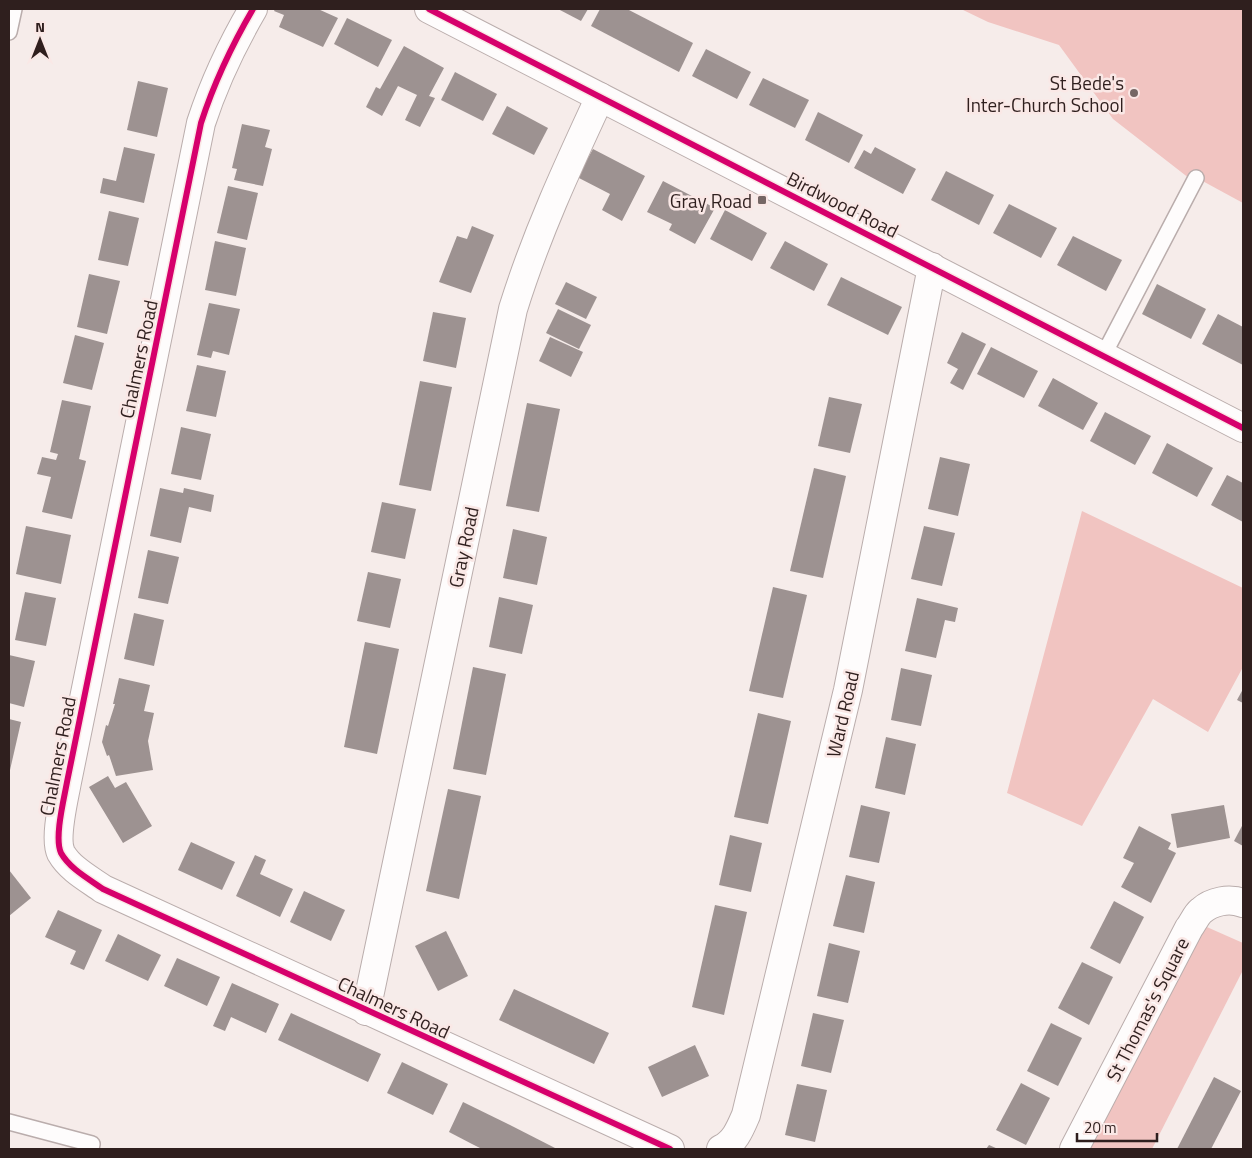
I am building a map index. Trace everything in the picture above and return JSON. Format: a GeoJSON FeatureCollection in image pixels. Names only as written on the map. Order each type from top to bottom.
{"type":"FeatureCollection","features":[{"type":"Feature","properties":{"kind":"street","name":"Chalmers Road"},"geometry":{"type":"LineString","coordinates":[[253,9],[212,91],[201,123],[67,782],[58,831],[61,852],[77,871],[103,889],[670,1149]]}},
{"type":"Feature","properties":{"kind":"street","name":"Birdwood Road"},"geometry":{"type":"LineString","coordinates":[[429,9],[1243,428]]}},
{"type":"Feature","properties":{"kind":"street","name":"Gray Road"},"geometry":{"type":"LineString","coordinates":[[366,1011],[513,310],[528,262],[555,194],[600,97]]}},
{"type":"Feature","properties":{"kind":"street","name":"Ward Road"},"geometry":{"type":"LineString","coordinates":[[721,1149],[728,1145],[738,1133],[746,1115],[804,874],[848,690],[932,267]]}},
{"type":"Feature","properties":{"kind":"street","name":"St Thomas's Square"},"geometry":{"type":"LineString","coordinates":[[1074,1149],[1189,928],[1200,911],[1217,902],[1235,900],[1243,902]]}},
{"type":"Feature","properties":{"kind":"lane"},"geometry":{"type":"LineString","coordinates":[[9,32],[14,9]]}},
{"type":"Feature","properties":{"kind":"lane"},"geometry":{"type":"LineString","coordinates":[[1103,356],[1196,178]]}},
{"type":"Feature","properties":{"kind":"lane"},"geometry":{"type":"LineString","coordinates":[[9,1122],[92,1144],[91,1149]]}},
{"type":"Feature","properties":{"kind":"shaded area","name":"St Bede's Inter-Church School"},"geometry":{"type":"Polygon","coordinates":[[[961,9],[1243,9],[1243,203],[1197,178],[1194,182],[1113,119],[1059,45],[988,22],[961,9]]]}},
{"type":"Feature","properties":{"kind":"shaded area"},"geometry":{"type":"Polygon","coordinates":[[[1082,511],[1243,588],[1243,667],[1208,732],[1153,699],[1082,826],[1007,793],[1082,511]]]}},
{"type":"Feature","properties":{"kind":"shaded area"},"geometry":{"type":"Polygon","coordinates":[[[1200,924],[1243,943],[1243,970],[1152,1149],[1086,1149],[1200,924]]]}},
{"type":"Feature","properties":{"kind":"building"},"geometry":{"type":"Polygon","coordinates":[[[275,9],[318,9],[338,18],[323,47],[279,27],[284,15],[274,11],[275,9]]]}},
{"type":"Feature","properties":{"kind":"building"},"geometry":{"type":"Polygon","coordinates":[[[558,9],[588,9],[581,21],[558,9]]]}},
{"type":"Feature","properties":{"kind":"building"},"geometry":{"type":"Polygon","coordinates":[[[600,9],[627,9],[693,43],[679,72],[591,26],[600,9]]]}},
{"type":"Feature","properties":{"kind":"building"},"geometry":{"type":"Polygon","coordinates":[[[347,18],[392,40],[378,67],[334,44],[347,18]]]}},
{"type":"Feature","properties":{"kind":"building"},"geometry":{"type":"Polygon","coordinates":[[[404,46],[444,68],[429,96],[435,98],[420,127],[405,120],[417,95],[398,86],[382,116],[366,107],[376,87],[380,89],[404,46]]]}},
{"type":"Feature","properties":{"kind":"building"},"geometry":{"type":"Polygon","coordinates":[[[706,49],[751,72],[737,99],[692,76],[706,49]]]}},
{"type":"Feature","properties":{"kind":"building"},"geometry":{"type":"Polygon","coordinates":[[[455,72],[497,94],[483,121],[441,100],[455,72]]]}},
{"type":"Feature","properties":{"kind":"building"},"geometry":{"type":"Polygon","coordinates":[[[763,78],[809,100],[795,128],[749,105],[763,78]]]}},
{"type":"Feature","properties":{"kind":"building"},"geometry":{"type":"Polygon","coordinates":[[[138,81],[168,88],[157,137],[127,130],[138,81]]]}},
{"type":"Feature","properties":{"kind":"building"},"geometry":{"type":"Polygon","coordinates":[[[507,106],[548,128],[534,155],[492,134],[507,106]]]}},
{"type":"Feature","properties":{"kind":"building"},"geometry":{"type":"Polygon","coordinates":[[[818,112],[863,135],[849,163],[805,140],[818,112]]]}},
{"type":"Feature","properties":{"kind":"building"},"geometry":{"type":"Polygon","coordinates":[[[242,124],[270,130],[265,147],[272,149],[263,186],[234,180],[237,169],[232,168],[242,124]]]}},
{"type":"Feature","properties":{"kind":"building"},"geometry":{"type":"Polygon","coordinates":[[[124,147],[155,154],[144,203],[100,193],[103,178],[116,181],[124,147]]]}},
{"type":"Feature","properties":{"kind":"building"},"geometry":{"type":"Polygon","coordinates":[[[875,147],[916,169],[903,194],[854,168],[864,150],[871,154],[875,147]]]}},
{"type":"Feature","properties":{"kind":"building"},"geometry":{"type":"Polygon","coordinates":[[[593,149],[645,176],[622,221],[602,210],[610,194],[577,177],[593,149]]]}},
{"type":"Feature","properties":{"kind":"building"},"geometry":{"type":"Polygon","coordinates":[[[946,171],[994,195],[979,225],[931,200],[946,171]]]}},
{"type":"Feature","properties":{"kind":"building"},"geometry":{"type":"Polygon","coordinates":[[[663,181],[715,208],[695,244],[669,230],[672,224],[647,212],[663,181]]]}},
{"type":"Feature","properties":{"kind":"building"},"geometry":{"type":"Polygon","coordinates":[[[228,186],[258,193],[247,240],[217,233],[228,186]]]}},
{"type":"Feature","properties":{"kind":"building"},"geometry":{"type":"Polygon","coordinates":[[[1009,204],[1057,228],[1041,258],[993,233],[1009,204]]]}},
{"type":"Feature","properties":{"kind":"building"},"geometry":{"type":"Polygon","coordinates":[[[725,210],[767,233],[752,261],[710,239],[725,210]]]}},
{"type":"Feature","properties":{"kind":"building"},"geometry":{"type":"Polygon","coordinates":[[[109,211],[139,218],[128,266],[98,260],[109,211]]]}},
{"type":"Feature","properties":{"kind":"building"},"geometry":{"type":"Polygon","coordinates":[[[472,226],[494,235],[471,293],[439,282],[457,236],[467,239],[472,226]]]}},
{"type":"Feature","properties":{"kind":"building"},"geometry":{"type":"Polygon","coordinates":[[[1073,236],[1122,260],[1106,291],[1057,265],[1073,236]]]}},
{"type":"Feature","properties":{"kind":"building"},"geometry":{"type":"Polygon","coordinates":[[[215,241],[246,248],[236,296],[205,290],[215,241]]]}},
{"type":"Feature","properties":{"kind":"building"},"geometry":{"type":"Polygon","coordinates":[[[785,241],[828,264],[814,291],[770,268],[785,241]]]}},
{"type":"Feature","properties":{"kind":"building"},"geometry":{"type":"Polygon","coordinates":[[[89,274],[120,281],[107,334],[77,327],[89,274]]]}},
{"type":"Feature","properties":{"kind":"building"},"geometry":{"type":"Polygon","coordinates":[[[841,277],[902,307],[888,335],[827,305],[841,277]]]}},
{"type":"Feature","properties":{"kind":"building"},"geometry":{"type":"Polygon","coordinates":[[[566,282],[597,297],[586,319],[555,304],[566,282]]]}},
{"type":"Feature","properties":{"kind":"building"},"geometry":{"type":"Polygon","coordinates":[[[1157,284],[1206,309],[1191,339],[1142,314],[1157,284]]]}},
{"type":"Feature","properties":{"kind":"building"},"geometry":{"type":"Polygon","coordinates":[[[209,303],[240,309],[229,355],[213,351],[211,358],[197,355],[209,303]]]}},
{"type":"Feature","properties":{"kind":"building"},"geometry":{"type":"Polygon","coordinates":[[[558,309],[591,325],[579,349],[546,333],[558,309]]]}},
{"type":"Feature","properties":{"kind":"building"},"geometry":{"type":"Polygon","coordinates":[[[433,312],[466,318],[456,368],[423,361],[433,312]]]}},
{"type":"Feature","properties":{"kind":"building"},"geometry":{"type":"Polygon","coordinates":[[[1218,314],[1243,327],[1243,365],[1202,344],[1218,314]]]}},
{"type":"Feature","properties":{"kind":"building"},"geometry":{"type":"Polygon","coordinates":[[[962,332],[986,344],[963,390],[950,383],[958,369],[947,363],[962,332]]]}},
{"type":"Feature","properties":{"kind":"building"},"geometry":{"type":"Polygon","coordinates":[[[75,335],[104,343],[92,390],[63,383],[75,335]]]}},
{"type":"Feature","properties":{"kind":"building"},"geometry":{"type":"Polygon","coordinates":[[[550,337],[583,352],[571,377],[539,361],[550,337]]]}},
{"type":"Feature","properties":{"kind":"building"},"geometry":{"type":"Polygon","coordinates":[[[991,347],[1038,371],[1024,398],[977,374],[991,347]]]}},
{"type":"Feature","properties":{"kind":"building"},"geometry":{"type":"Polygon","coordinates":[[[197,365],[226,371],[216,417],[186,411],[197,365]]]}},
{"type":"Feature","properties":{"kind":"building"},"geometry":{"type":"Polygon","coordinates":[[[1053,378],[1098,403],[1083,430],[1038,406],[1053,378]]]}},
{"type":"Feature","properties":{"kind":"building"},"geometry":{"type":"Polygon","coordinates":[[[420,381],[452,387],[431,491],[399,485],[420,381]]]}},
{"type":"Feature","properties":{"kind":"building"},"geometry":{"type":"Polygon","coordinates":[[[829,397],[862,404],[850,453],[818,446],[829,397]]]}},
{"type":"Feature","properties":{"kind":"building"},"geometry":{"type":"Polygon","coordinates":[[[62,400],[91,406],[79,459],[86,461],[72,519],[42,512],[51,477],[37,474],[42,457],[56,460],[58,454],[50,452],[62,400]]]}},
{"type":"Feature","properties":{"kind":"building"},"geometry":{"type":"Polygon","coordinates":[[[527,403],[560,409],[539,512],[506,506],[527,403]]]}},
{"type":"Feature","properties":{"kind":"building"},"geometry":{"type":"Polygon","coordinates":[[[1105,412],[1151,436],[1135,465],[1090,441],[1105,412]]]}},
{"type":"Feature","properties":{"kind":"building"},"geometry":{"type":"Polygon","coordinates":[[[181,427],[211,434],[201,480],[171,474],[181,427]]]}},
{"type":"Feature","properties":{"kind":"building"},"geometry":{"type":"Polygon","coordinates":[[[1167,443],[1213,468],[1197,497],[1152,473],[1167,443]]]}},
{"type":"Feature","properties":{"kind":"building"},"geometry":{"type":"Polygon","coordinates":[[[940,457],[970,464],[958,516],[928,509],[940,457]]]}},
{"type":"Feature","properties":{"kind":"building"},"geometry":{"type":"Polygon","coordinates":[[[814,468],[846,476],[823,578],[790,571],[814,468]]]}},
{"type":"Feature","properties":{"kind":"building"},"geometry":{"type":"Polygon","coordinates":[[[1227,475],[1243,483],[1243,522],[1211,505],[1227,475]]]}},
{"type":"Feature","properties":{"kind":"building"},"geometry":{"type":"Polygon","coordinates":[[[160,488],[183,493],[184,488],[214,495],[211,512],[189,507],[181,543],[150,536],[160,488]]]}},
{"type":"Feature","properties":{"kind":"building"},"geometry":{"type":"Polygon","coordinates":[[[382,502],[416,509],[405,559],[371,552],[382,502]]]}},
{"type":"Feature","properties":{"kind":"building"},"geometry":{"type":"Polygon","coordinates":[[[26,526],[71,535],[61,584],[16,574],[26,526]]]}},
{"type":"Feature","properties":{"kind":"building"},"geometry":{"type":"Polygon","coordinates":[[[924,526],[955,533],[942,586],[911,579],[924,526]]]}},
{"type":"Feature","properties":{"kind":"building"},"geometry":{"type":"Polygon","coordinates":[[[513,529],[547,537],[537,585],[503,578],[513,529]]]}},
{"type":"Feature","properties":{"kind":"building"},"geometry":{"type":"Polygon","coordinates":[[[148,550],[179,557],[168,604],[138,598],[148,550]]]}},
{"type":"Feature","properties":{"kind":"building"},"geometry":{"type":"Polygon","coordinates":[[[368,572],[401,579],[390,628],[357,621],[368,572]]]}},
{"type":"Feature","properties":{"kind":"building"},"geometry":{"type":"Polygon","coordinates":[[[773,587],[807,595],[783,698],[749,691],[773,587]]]}},
{"type":"Feature","properties":{"kind":"building"},"geometry":{"type":"Polygon","coordinates":[[[25,592],[56,598],[46,646],[15,640],[25,592]]]}},
{"type":"Feature","properties":{"kind":"building"},"geometry":{"type":"Polygon","coordinates":[[[499,597],[533,605],[522,654],[489,647],[499,597]]]}},
{"type":"Feature","properties":{"kind":"building"},"geometry":{"type":"Polygon","coordinates":[[[917,598],[958,608],[955,622],[945,620],[936,658],[905,651],[917,598]]]}},
{"type":"Feature","properties":{"kind":"building"},"geometry":{"type":"Polygon","coordinates":[[[134,613],[164,620],[154,666],[124,659],[134,613]]]}},
{"type":"Feature","properties":{"kind":"building"},"geometry":{"type":"Polygon","coordinates":[[[365,642],[399,649],[377,754],[344,747],[365,642]]]}},
{"type":"Feature","properties":{"kind":"building"},"geometry":{"type":"Polygon","coordinates":[[[9,655],[35,661],[24,707],[9,703],[9,655]]]}},
{"type":"Feature","properties":{"kind":"building"},"geometry":{"type":"Polygon","coordinates":[[[473,667],[506,674],[486,775],[453,769],[473,667]]]}},
{"type":"Feature","properties":{"kind":"building"},"geometry":{"type":"Polygon","coordinates":[[[901,668],[932,675],[921,726],[891,720],[901,668]]]}},
{"type":"Feature","properties":{"kind":"building"},"geometry":{"type":"Polygon","coordinates":[[[119,678],[150,685],[144,711],[154,713],[148,741],[153,770],[116,776],[109,755],[107,756],[102,742],[106,725],[108,726],[115,704],[113,704],[119,678]]]}},
{"type":"Feature","properties":{"kind":"building"},"geometry":{"type":"Polygon","coordinates":[[[1243,689],[1243,703],[1237,700],[1243,689]]]}},
{"type":"Feature","properties":{"kind":"building"},"geometry":{"type":"Polygon","coordinates":[[[758,713],[791,721],[768,824],[734,817],[758,713]]]}},
{"type":"Feature","properties":{"kind":"building"},"geometry":{"type":"Polygon","coordinates":[[[9,719],[21,722],[10,770],[9,770],[9,719]]]}},
{"type":"Feature","properties":{"kind":"building"},"geometry":{"type":"Polygon","coordinates":[[[886,737],[916,744],[905,795],[875,788],[886,737]]]}},
{"type":"Feature","properties":{"kind":"building"},"geometry":{"type":"Polygon","coordinates":[[[108,776],[115,788],[126,782],[152,826],[123,843],[89,787],[108,776]]]}},
{"type":"Feature","properties":{"kind":"building"},"geometry":{"type":"Polygon","coordinates":[[[448,789],[481,796],[459,899],[426,891],[448,789]]]}},
{"type":"Feature","properties":{"kind":"building"},"geometry":{"type":"Polygon","coordinates":[[[861,805],[890,812],[879,863],[849,857],[861,805]]]}},
{"type":"Feature","properties":{"kind":"building"},"geometry":{"type":"Polygon","coordinates":[[[1224,805],[1230,838],[1177,848],[1171,814],[1224,805]]]}},
{"type":"Feature","properties":{"kind":"building"},"geometry":{"type":"Polygon","coordinates":[[[1243,824],[1243,846],[1234,841],[1243,824]]]}},
{"type":"Feature","properties":{"kind":"building"},"geometry":{"type":"Polygon","coordinates":[[[1139,826],[1171,843],[1168,849],[1176,853],[1151,903],[1121,887],[1134,863],[1123,858],[1139,826]]]}},
{"type":"Feature","properties":{"kind":"building"},"geometry":{"type":"Polygon","coordinates":[[[730,835],[762,843],[751,892],[719,885],[730,835]]]}},
{"type":"Feature","properties":{"kind":"building"},"geometry":{"type":"Polygon","coordinates":[[[191,842],[235,862],[222,890],[178,870],[191,842]]]}},
{"type":"Feature","properties":{"kind":"building"},"geometry":{"type":"Polygon","coordinates":[[[255,855],[266,860],[260,874],[293,889],[280,917],[236,896],[255,855]]]}},
{"type":"Feature","properties":{"kind":"building"},"geometry":{"type":"Polygon","coordinates":[[[9,870],[31,898],[9,916],[9,870]]]}},
{"type":"Feature","properties":{"kind":"building"},"geometry":{"type":"Polygon","coordinates":[[[846,875],[875,882],[864,933],[833,926],[846,875]]]}},
{"type":"Feature","properties":{"kind":"building"},"geometry":{"type":"Polygon","coordinates":[[[304,891],[345,910],[331,941],[290,922],[304,891]]]}},
{"type":"Feature","properties":{"kind":"building"},"geometry":{"type":"Polygon","coordinates":[[[1114,901],[1144,917],[1120,964],[1090,948],[1114,901]]]}},
{"type":"Feature","properties":{"kind":"building"},"geometry":{"type":"Polygon","coordinates":[[[715,905],[747,912],[724,1015],[692,1007],[715,905]]]}},
{"type":"Feature","properties":{"kind":"building"},"geometry":{"type":"Polygon","coordinates":[[[58,910],[102,930],[84,970],[70,964],[76,951],[45,937],[58,910]]]}},
{"type":"Feature","properties":{"kind":"building"},"geometry":{"type":"Polygon","coordinates":[[[446,931],[468,976],[438,991],[415,946],[446,931]]]}},
{"type":"Feature","properties":{"kind":"building"},"geometry":{"type":"Polygon","coordinates":[[[118,934],[161,955],[148,981],[105,961],[118,934]]]}},
{"type":"Feature","properties":{"kind":"building"},"geometry":{"type":"Polygon","coordinates":[[[829,943],[860,951],[848,1003],[817,996],[829,943]]]}},
{"type":"Feature","properties":{"kind":"building"},"geometry":{"type":"Polygon","coordinates":[[[177,958],[220,977],[207,1006],[164,986],[177,958]]]}},
{"type":"Feature","properties":{"kind":"building"},"geometry":{"type":"Polygon","coordinates":[[[1082,962],[1113,977],[1089,1025],[1058,1008],[1082,962]]]}},
{"type":"Feature","properties":{"kind":"building"},"geometry":{"type":"Polygon","coordinates":[[[232,983],[279,1004],[266,1033],[231,1017],[225,1031],[213,1026],[232,983]]]}},
{"type":"Feature","properties":{"kind":"building"},"geometry":{"type":"Polygon","coordinates":[[[514,989],[609,1033],[594,1064],[499,1020],[514,989]]]}},
{"type":"Feature","properties":{"kind":"building"},"geometry":{"type":"Polygon","coordinates":[[[291,1013],[381,1054],[368,1082],[278,1040],[291,1013]]]}},
{"type":"Feature","properties":{"kind":"building"},"geometry":{"type":"Polygon","coordinates":[[[813,1013],[844,1020],[831,1073],[801,1066],[813,1013]]]}},
{"type":"Feature","properties":{"kind":"building"},"geometry":{"type":"Polygon","coordinates":[[[1051,1023],[1082,1038],[1058,1086],[1027,1071],[1051,1023]]]}},
{"type":"Feature","properties":{"kind":"building"},"geometry":{"type":"Polygon","coordinates":[[[695,1045],[709,1076],[662,1097],[648,1067],[695,1045]]]}},
{"type":"Feature","properties":{"kind":"building"},"geometry":{"type":"Polygon","coordinates":[[[402,1062],[448,1084],[433,1115],[387,1093],[402,1062]]]}},
{"type":"Feature","properties":{"kind":"building"},"geometry":{"type":"Polygon","coordinates":[[[1214,1077],[1241,1091],[1211,1149],[1177,1149],[1214,1077]]]}},
{"type":"Feature","properties":{"kind":"building"},"geometry":{"type":"Polygon","coordinates":[[[1021,1083],[1050,1098],[1026,1145],[996,1130],[1021,1083]]]}},
{"type":"Feature","properties":{"kind":"building"},"geometry":{"type":"Polygon","coordinates":[[[797,1084],[827,1090],[815,1142],[785,1135],[797,1084]]]}},
{"type":"Feature","properties":{"kind":"building"},"geometry":{"type":"Polygon","coordinates":[[[463,1102],[557,1149],[482,1149],[472,1144],[449,1132],[463,1102]]]}},
{"type":"Feature","properties":{"kind":"building"},"geometry":{"type":"Polygon","coordinates":[[[989,1145],[998,1149],[986,1149],[989,1145]]]}},
{"type":"Feature","properties":{"kind":"cycle path"},"geometry":{"type":"LineString","coordinates":[[253,9],[224,65],[201,123],[60,818],[59,846],[61,853],[75,869],[103,889],[670,1149]]}},
{"type":"Feature","properties":{"kind":"cycle path"},"geometry":{"type":"LineString","coordinates":[[429,9],[1243,428]]}},
{"type":"Feature","properties":{"kind":"place","name":"St Bede's Inter-Church School"},"geometry":{"type":"Point","coordinates":[1134,93]}},
{"type":"Feature","properties":{"kind":"place","name":"Gray Road"},"geometry":{"type":"Point","coordinates":[762,200]}}]}
